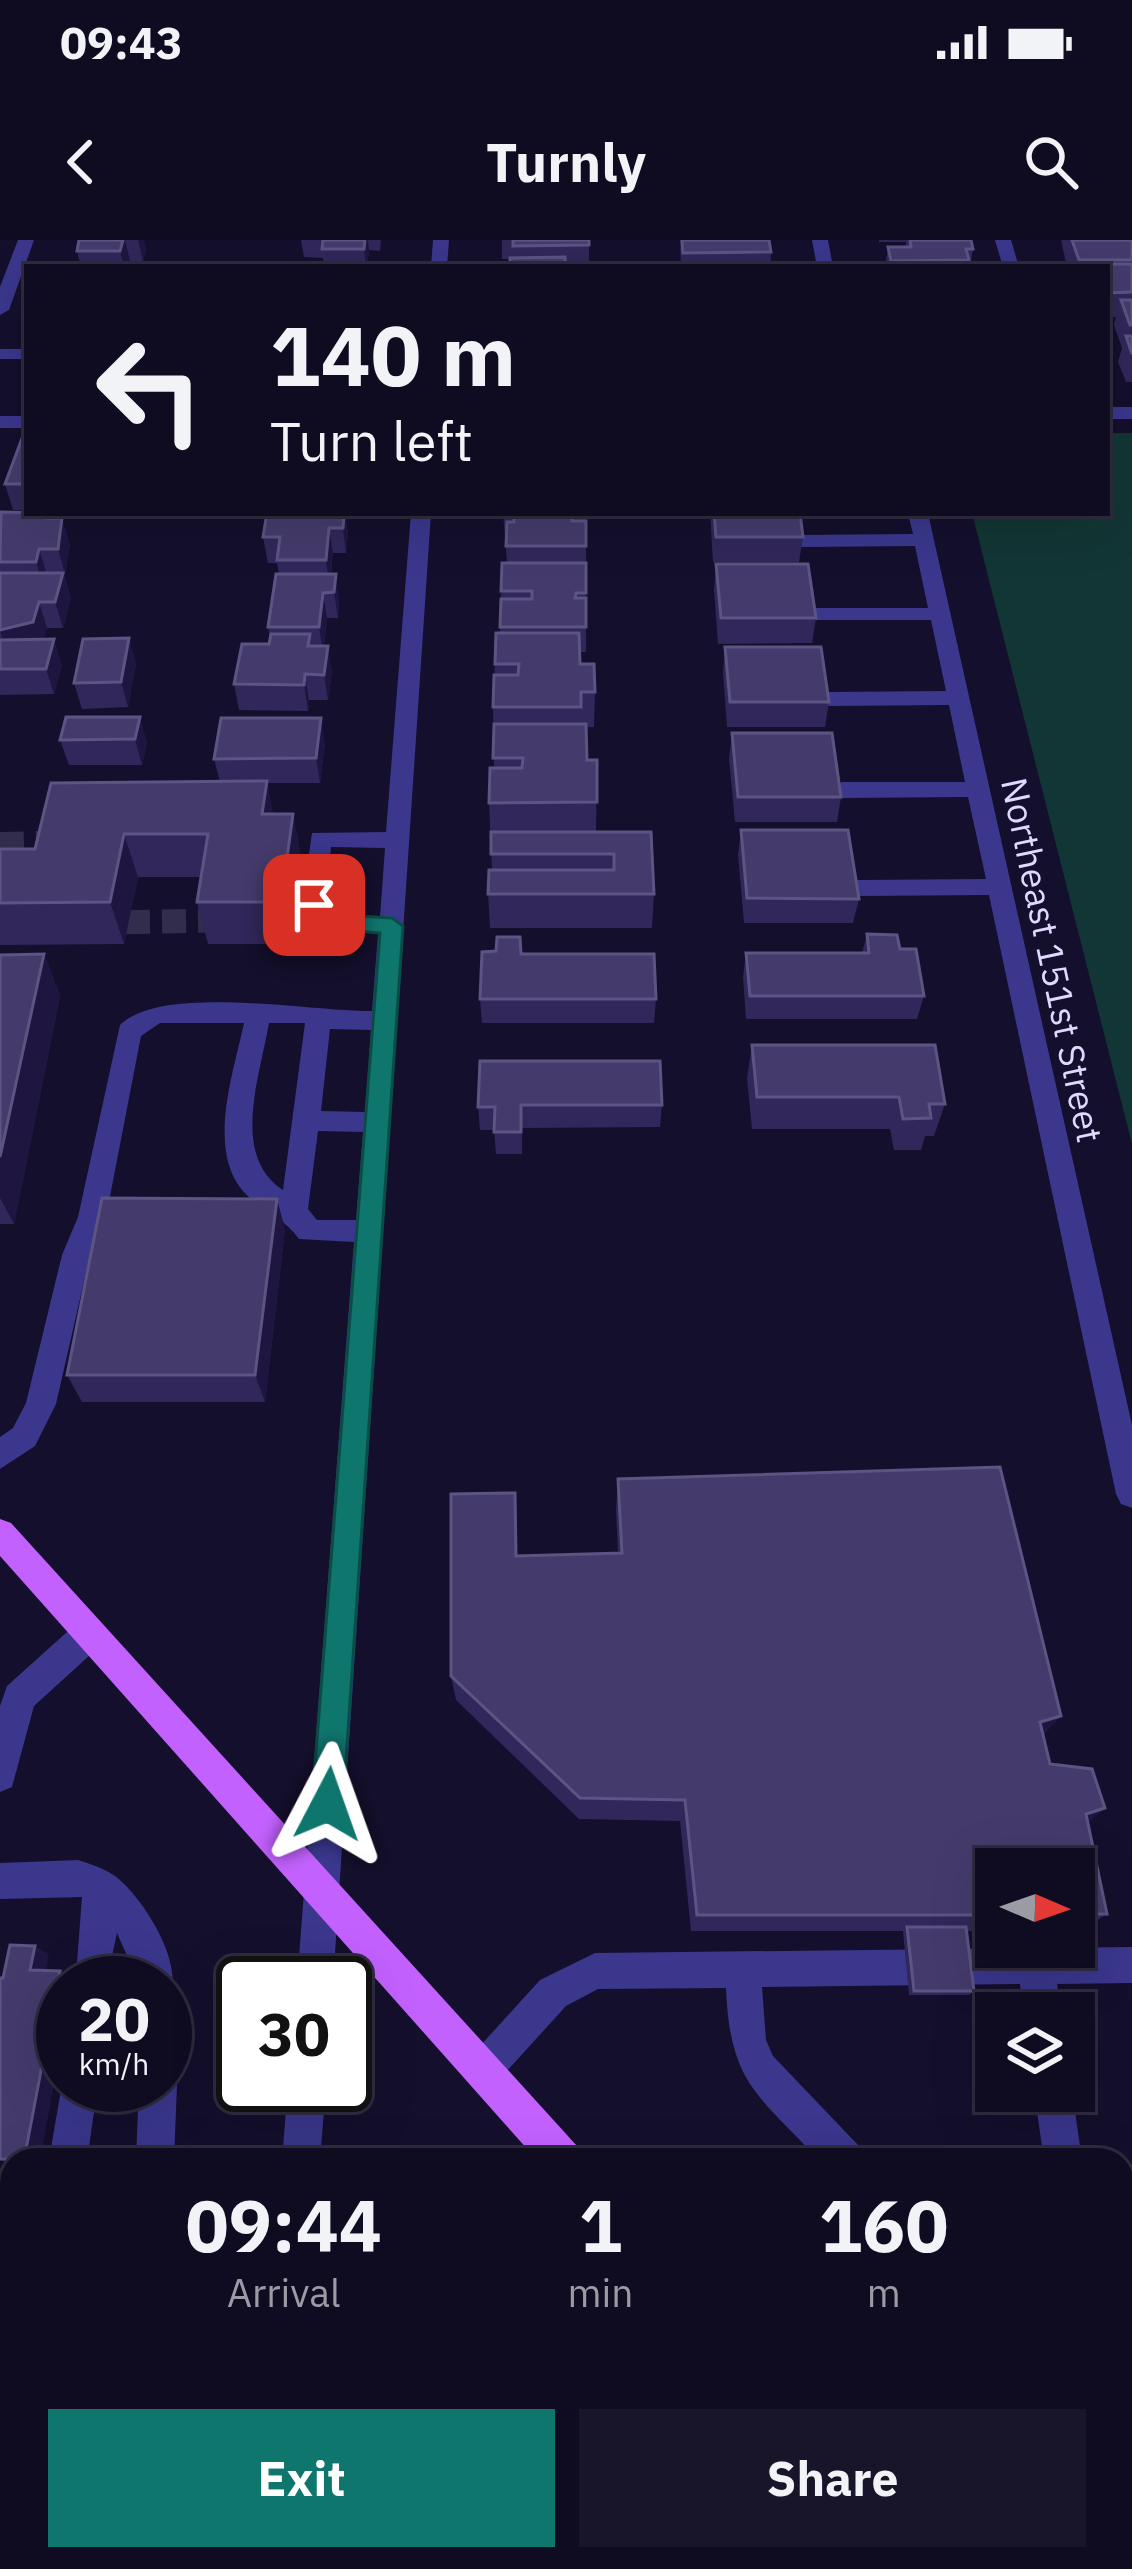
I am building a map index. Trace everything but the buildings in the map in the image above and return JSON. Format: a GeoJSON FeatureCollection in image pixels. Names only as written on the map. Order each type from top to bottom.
{"type":"FeatureCollection","features":[{"type":"Feature","properties":{"kind":"main road"},"geometry":{"type":"LineString","coordinates":[[0,1533],[552,2148]]}},
{"type":"Feature","properties":{"kind":"street"},"geometry":{"type":"LineString","coordinates":[[0,310],[26,240]]}},
{"type":"Feature","properties":{"kind":"street"},"geometry":{"type":"LineString","coordinates":[[316,1956],[421,516]]}},
{"type":"Feature","properties":{"kind":"street"},"geometry":{"type":"LineString","coordinates":[[802,541],[921,526]]}},
{"type":"Feature","properties":{"kind":"street","name":"Northeast 151st Street"},"geometry":{"type":"LineString","coordinates":[[921,526],[1132,1494]]}},
{"type":"Feature","properties":{"kind":"street"},"geometry":{"type":"LineString","coordinates":[[814,614],[940,614]]}},
{"type":"Feature","properties":{"kind":"street"},"geometry":{"type":"LineString","coordinates":[[829,700],[958,698]]}},
{"type":"Feature","properties":{"kind":"street"},"geometry":{"type":"LineString","coordinates":[[842,790],[978,789]]}},
{"type":"Feature","properties":{"kind":"street"},"geometry":{"type":"LineString","coordinates":[[392,926],[333,922],[314,905],[320,839],[398,840]]}},
{"type":"Feature","properties":{"kind":"street"},"geometry":{"type":"LineString","coordinates":[[858,888],[1000,886]]}},
{"type":"Feature","properties":{"kind":"street"},"geometry":{"type":"LineString","coordinates":[[0,1456],[24,1437],[41,1404],[76,1255],[92,1217],[129,1032],[141,1020],[159,1014],[384,1020]]}},
{"type":"Feature","properties":{"kind":"street"},"geometry":{"type":"LineString","coordinates":[[258,1014],[237,1155],[251,1181],[295,1208],[309,1231],[370,1232]]}},
{"type":"Feature","properties":{"kind":"street"},"geometry":{"type":"LineString","coordinates":[[295,1208],[320,1017]]}},
{"type":"Feature","properties":{"kind":"street"},"geometry":{"type":"LineString","coordinates":[[307,1121],[377,1122]]}},
{"type":"Feature","properties":{"kind":"street"},"geometry":{"type":"LineString","coordinates":[[0,1775],[19,1697],[89,1634]]}},
{"type":"Feature","properties":{"kind":"street"},"geometry":{"type":"LineString","coordinates":[[0,1881],[81,1878],[104,1889],[145,1956]]}},
{"type":"Feature","properties":{"kind":"street"},"geometry":{"type":"LineString","coordinates":[[96,1956],[104,1889]]}},
{"type":"Feature","properties":{"kind":"street"},"geometry":{"type":"LineString","coordinates":[[1095,1966],[1132,1965]]}},
{"type":"Feature","properties":{"kind":"street"},"geometry":{"type":"LineString","coordinates":[[742,1967],[748,2042],[760,2069],[834,2148]]}},
{"type":"Feature","properties":{"kind":"street"},"geometry":{"type":"LineString","coordinates":[[483,2070],[553,1994],[595,1971],[975,1967]]}},
{"type":"Feature","properties":{"kind":"street"},"geometry":{"type":"LineString","coordinates":[[70,2148],[75,2112]]}},
{"type":"Feature","properties":{"kind":"street"},"geometry":{"type":"LineString","coordinates":[[155,2148],[157,2112]]}},
{"type":"Feature","properties":{"kind":"street"},"geometry":{"type":"LineString","coordinates":[[302,2148],[305,2112]]}},
{"type":"Feature","properties":{"kind":"street"},"geometry":{"type":"LineString","coordinates":[[1056,2112],[1061,2148]]}},
{"type":"Feature","properties":{"kind":"green space"},"geometry":{"type":"Polygon","coordinates":[[[1110,433],[1132,433],[1132,1144],[973,516],[1110,516],[1110,433]]]}},
{"type":"Feature","properties":{"kind":"tunnel"},"geometry":{"type":"LineString","coordinates":[[0,844],[78,842]]}},
{"type":"Feature","properties":{"kind":"tunnel"},"geometry":{"type":"LineString","coordinates":[[90,923],[240,920]]}},
{"type":"Feature","properties":{"kind":"route"},"geometry":{"type":"LineString","coordinates":[[314,905],[333,922],[392,926],[328,1804]]}}]}
